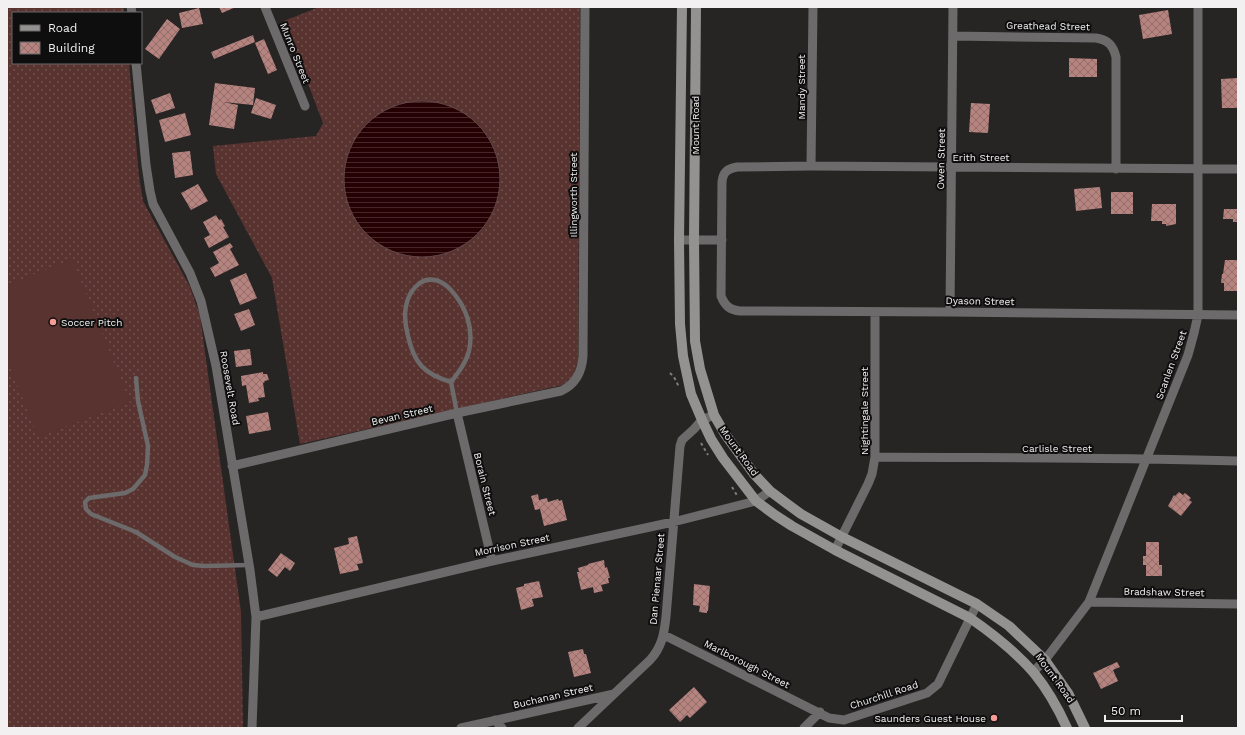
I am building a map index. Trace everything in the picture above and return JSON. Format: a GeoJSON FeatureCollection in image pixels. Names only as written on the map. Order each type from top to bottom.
{"type":"FeatureCollection","features":[{"type":"Feature","properties":{"kind":"main road","name":"Mount Road"},"geometry":{"type":"LineString","coordinates":[[682,7],[679,240],[680,324],[683,356],[691,394],[711,439],[723,458],[756,501],[792,526],[835,550],[970,618],[1010,650],[1033,672],[1049,693],[1067,728]]}},
{"type":"Feature","properties":{"kind":"main road","name":"Mount Road"},"geometry":{"type":"LineString","coordinates":[[696,7],[694,239],[695,341],[700,369],[714,414],[725,434],[739,454],[770,492],[801,514],[842,537],[977,604],[1009,626],[1044,660],[1068,693],[1085,728]]}},
{"type":"Feature","properties":{"kind":"street","name":"Munro Street"},"geometry":{"type":"LineString","coordinates":[[264,7],[305,106]]}},
{"type":"Feature","properties":{"kind":"street","name":"Illingworth Street"},"geometry":{"type":"LineString","coordinates":[[575,381],[580,372],[584,356],[585,7]]}},
{"type":"Feature","properties":{"kind":"street","name":"Mandy Street"},"geometry":{"type":"LineString","coordinates":[[812,166],[813,7]]}},
{"type":"Feature","properties":{"kind":"street","name":"Owen Street"},"geometry":{"type":"LineString","coordinates":[[950,312],[953,7]]}},
{"type":"Feature","properties":{"kind":"street","name":"Scanlen Street"},"geometry":{"type":"LineString","coordinates":[[1033,672],[1089,602],[1188,355],[1194,333],[1198,315],[1198,7]]}},
{"type":"Feature","properties":{"kind":"street","name":"Greathead Street"},"geometry":{"type":"LineString","coordinates":[[953,36],[1096,38],[1107,41],[1111,45],[1116,57],[1116,169]]}},
{"type":"Feature","properties":{"kind":"street","name":"Roosevelt Road"},"geometry":{"type":"LineString","coordinates":[[136,64],[146,165],[153,204],[190,273],[201,301],[216,366],[249,565],[256,617],[252,728]]}},
{"type":"Feature","properties":{"kind":"street","name":"Erith Street"},"geometry":{"type":"LineString","coordinates":[[722,240],[722,182],[725,172],[730,168],[737,167],[812,166],[1238,169]]}},
{"type":"Feature","properties":{"kind":"street"},"geometry":{"type":"LineString","coordinates":[[679,240],[722,240]]}},
{"type":"Feature","properties":{"kind":"street","name":"Dyason Street"},"geometry":{"type":"LineString","coordinates":[[722,240],[721,296],[724,303],[740,312],[950,312],[1238,315]]}},
{"type":"Feature","properties":{"kind":"street","name":"Nightingale Street"},"geometry":{"type":"LineString","coordinates":[[835,550],[868,484],[872,474],[875,457],[875,312]]}},
{"type":"Feature","properties":{"kind":"street","name":"Bevan Street"},"geometry":{"type":"LineString","coordinates":[[232,466],[457,413],[560,391],[567,388],[575,381]]}},
{"type":"Feature","properties":{"kind":"street","name":"Borain Street"},"geometry":{"type":"LineString","coordinates":[[457,413],[492,560]]}},
{"type":"Feature","properties":{"kind":"street","name":"Dan Pienaar Street"},"geometry":{"type":"LineString","coordinates":[[578,728],[660,648],[664,634],[680,446],[682,440],[702,420],[714,414]]}},
{"type":"Feature","properties":{"kind":"street","name":"Carlisle Street"},"geometry":{"type":"LineString","coordinates":[[875,457],[1071,459],[1147,458],[1238,462]]}},
{"type":"Feature","properties":{"kind":"street","name":"Morrison Street"},"geometry":{"type":"LineString","coordinates":[[256,617],[492,560],[673,522],[756,501],[770,492]]}},
{"type":"Feature","properties":{"kind":"street","name":"Bradshaw Street"},"geometry":{"type":"LineString","coordinates":[[1089,602],[1238,604]]}},
{"type":"Feature","properties":{"kind":"street","name":"Churchill Road"},"geometry":{"type":"LineString","coordinates":[[820,712],[829,718],[844,720],[927,693],[938,684],[977,604]]}},
{"type":"Feature","properties":{"kind":"street","name":"Marlborough Street"},"geometry":{"type":"LineString","coordinates":[[664,634],[820,712]]}},
{"type":"Feature","properties":{"kind":"street","name":"Buchanan Street"},"geometry":{"type":"LineString","coordinates":[[461,728],[615,693]]}},
{"type":"Feature","properties":{"kind":"street"},"geometry":{"type":"LineString","coordinates":[[804,728],[820,712]]}},
{"type":"Feature","properties":{"kind":"street"},"geometry":{"type":"LineString","coordinates":[[495,720],[502,728]]}},
{"type":"Feature","properties":{"kind":"lane"},"geometry":{"type":"LineString","coordinates":[[451,382],[435,377],[422,367],[415,357],[407,332],[405,320],[406,306],[409,297],[418,284],[428,280],[441,282],[456,295],[462,303],[468,321],[470,342],[469,351],[463,365],[451,382],[457,413]]}},
{"type":"Feature","properties":{"kind":"lane"},"geometry":{"type":"LineString","coordinates":[[136,378],[138,401],[148,446],[147,465],[144,475],[133,489],[125,494],[89,498],[85,502],[86,509],[91,514],[136,532],[175,557],[193,565],[249,565]]}},
{"type":"Feature","properties":{"kind":"shaded area"},"geometry":{"type":"Polygon","coordinates":[[[7,7],[124,7],[124,12],[12,12],[12,64],[129,64],[139,176],[143,201],[190,287],[200,316],[241,612],[243,728],[7,728],[7,7]]]}},
{"type":"Feature","properties":{"kind":"shaded area"},"geometry":{"type":"Polygon","coordinates":[[[319,7],[580,7],[578,361],[573,376],[563,385],[300,444],[272,278],[216,174],[213,146],[316,136],[323,123],[284,21],[319,7]]]}},
{"type":"Feature","properties":{"kind":"shaded area"},"geometry":{"type":"Polygon","coordinates":[[[422,101],[452,107],[465,114],[477,124],[487,136],[494,149],[500,179],[494,209],[487,222],[477,234],[465,244],[452,251],[422,257],[392,251],[379,244],[367,234],[357,222],[350,209],[344,179],[350,149],[357,136],[367,124],[379,114],[392,107],[422,101]]]}},
{"type":"Feature","properties":{"kind":"shaded area","name":"Soccer Pitch"},"geometry":{"type":"Polygon","coordinates":[[[72,259],[130,402],[38,437],[7,359],[7,285],[72,259]]]}},
{"type":"Feature","properties":{"kind":"building"},"geometry":{"type":"Polygon","coordinates":[[[219,7],[236,7],[222,13],[219,7]]]}},
{"type":"Feature","properties":{"kind":"building"},"geometry":{"type":"Polygon","coordinates":[[[199,8],[203,24],[182,28],[179,13],[199,8]]]}},
{"type":"Feature","properties":{"kind":"building"},"geometry":{"type":"Polygon","coordinates":[[[1168,10],[1172,34],[1143,39],[1139,15],[1168,10]]]}},
{"type":"Feature","properties":{"kind":"building"},"geometry":{"type":"Polygon","coordinates":[[[167,19],[180,29],[159,59],[145,49],[167,19]]]}},
{"type":"Feature","properties":{"kind":"building"},"geometry":{"type":"Polygon","coordinates":[[[253,35],[255,42],[214,59],[211,52],[253,35]]]}},
{"type":"Feature","properties":{"kind":"building"},"geometry":{"type":"Polygon","coordinates":[[[264,39],[277,70],[268,74],[255,43],[264,39]]]}},
{"type":"Feature","properties":{"kind":"building"},"geometry":{"type":"Polygon","coordinates":[[[1069,58],[1097,59],[1097,77],[1069,77],[1069,58]]]}},
{"type":"Feature","properties":{"kind":"building"},"geometry":{"type":"Polygon","coordinates":[[[1238,78],[1238,108],[1222,108],[1221,79],[1238,78]]]}},
{"type":"Feature","properties":{"kind":"building"},"geometry":{"type":"Polygon","coordinates":[[[215,83],[255,88],[253,105],[223,102],[238,105],[234,129],[209,125],[215,83]]]}},
{"type":"Feature","properties":{"kind":"building"},"geometry":{"type":"Polygon","coordinates":[[[170,93],[175,108],[156,114],[151,100],[170,93]]]}},
{"type":"Feature","properties":{"kind":"building"},"geometry":{"type":"Polygon","coordinates":[[[256,98],[276,105],[271,119],[251,113],[256,98]]]}},
{"type":"Feature","properties":{"kind":"building"},"geometry":{"type":"Polygon","coordinates":[[[971,103],[990,104],[988,133],[969,132],[971,103]]]}},
{"type":"Feature","properties":{"kind":"building"},"geometry":{"type":"Polygon","coordinates":[[[185,113],[191,135],[165,142],[159,120],[185,113]]]}},
{"type":"Feature","properties":{"kind":"building"},"geometry":{"type":"Polygon","coordinates":[[[190,151],[193,175],[175,178],[172,153],[190,151]]]}},
{"type":"Feature","properties":{"kind":"building"},"geometry":{"type":"Polygon","coordinates":[[[198,184],[208,201],[191,210],[181,193],[198,184]]]}},
{"type":"Feature","properties":{"kind":"building"},"geometry":{"type":"Polygon","coordinates":[[[1100,187],[1102,208],[1076,211],[1074,189],[1100,187]]]}},
{"type":"Feature","properties":{"kind":"building"},"geometry":{"type":"Polygon","coordinates":[[[1111,192],[1133,192],[1133,214],[1111,214],[1111,192]]]}},
{"type":"Feature","properties":{"kind":"building"},"geometry":{"type":"Polygon","coordinates":[[[1152,204],[1176,204],[1176,224],[1166,226],[1166,224],[1162,224],[1162,221],[1151,221],[1152,204]]]}},
{"type":"Feature","properties":{"kind":"building"},"geometry":{"type":"Polygon","coordinates":[[[1224,209],[1238,209],[1238,222],[1233,222],[1233,219],[1223,219],[1224,209]]]}},
{"type":"Feature","properties":{"kind":"building"},"geometry":{"type":"Polygon","coordinates":[[[216,215],[219,220],[221,219],[225,226],[223,227],[229,237],[209,248],[204,238],[210,235],[203,222],[216,215]]]}},
{"type":"Feature","properties":{"kind":"building"},"geometry":{"type":"Polygon","coordinates":[[[230,243],[233,247],[230,249],[239,265],[215,277],[210,268],[219,263],[213,252],[230,243]]]}},
{"type":"Feature","properties":{"kind":"building"},"geometry":{"type":"Polygon","coordinates":[[[1225,260],[1238,260],[1238,291],[1224,291],[1224,283],[1221,283],[1225,260]]]}},
{"type":"Feature","properties":{"kind":"building"},"geometry":{"type":"Polygon","coordinates":[[[246,273],[257,298],[240,305],[230,280],[246,273]]]}},
{"type":"Feature","properties":{"kind":"building"},"geometry":{"type":"Polygon","coordinates":[[[249,309],[255,325],[241,331],[234,314],[249,309]]]}},
{"type":"Feature","properties":{"kind":"building"},"geometry":{"type":"Polygon","coordinates":[[[250,349],[252,365],[236,367],[234,351],[250,349]]]}},
{"type":"Feature","properties":{"kind":"building"},"geometry":{"type":"Polygon","coordinates":[[[263,372],[263,374],[267,374],[269,380],[264,381],[265,382],[263,383],[265,397],[258,398],[259,401],[249,403],[246,385],[242,386],[241,376],[263,372]]]}},
{"type":"Feature","properties":{"kind":"building"},"geometry":{"type":"Polygon","coordinates":[[[268,412],[271,430],[249,434],[246,416],[268,412]]]}},
{"type":"Feature","properties":{"kind":"building"},"geometry":{"type":"Polygon","coordinates":[[[1179,492],[1183,495],[1185,493],[1191,498],[1189,500],[1192,502],[1181,516],[1168,506],[1174,495],[1175,496],[1179,492]]]}},
{"type":"Feature","properties":{"kind":"building"},"geometry":{"type":"Polygon","coordinates":[[[538,494],[539,500],[547,498],[548,502],[558,499],[559,501],[562,500],[567,520],[544,526],[540,509],[535,510],[531,496],[538,494]]]}},
{"type":"Feature","properties":{"kind":"building"},"geometry":{"type":"Polygon","coordinates":[[[357,536],[363,563],[357,564],[359,570],[340,574],[334,548],[349,544],[348,538],[357,536]]]}},
{"type":"Feature","properties":{"kind":"building"},"geometry":{"type":"Polygon","coordinates":[[[1146,542],[1159,542],[1159,565],[1162,565],[1162,576],[1146,576],[1146,565],[1143,565],[1143,556],[1146,556],[1146,542]]]}},
{"type":"Feature","properties":{"kind":"building"},"geometry":{"type":"Polygon","coordinates":[[[281,553],[295,563],[290,571],[285,567],[277,577],[268,570],[281,553]]]}},
{"type":"Feature","properties":{"kind":"building"},"geometry":{"type":"Polygon","coordinates":[[[604,560],[605,568],[607,567],[610,578],[608,578],[609,583],[601,585],[603,591],[594,593],[593,587],[581,590],[577,572],[579,572],[578,568],[604,560]]]}},
{"type":"Feature","properties":{"kind":"building"},"geometry":{"type":"Polygon","coordinates":[[[539,581],[543,597],[532,599],[534,606],[521,610],[516,588],[524,586],[524,584],[539,581]]]}},
{"type":"Feature","properties":{"kind":"building"},"geometry":{"type":"Polygon","coordinates":[[[694,584],[710,586],[707,613],[699,612],[700,606],[693,605],[694,584]]]}},
{"type":"Feature","properties":{"kind":"building"},"geometry":{"type":"Polygon","coordinates":[[[583,649],[584,654],[586,654],[591,673],[574,677],[568,652],[583,649]]]}},
{"type":"Feature","properties":{"kind":"building"},"geometry":{"type":"Polygon","coordinates":[[[1117,662],[1120,667],[1113,670],[1118,681],[1101,689],[1093,673],[1117,662]]]}},
{"type":"Feature","properties":{"kind":"building"},"geometry":{"type":"Polygon","coordinates":[[[694,687],[707,702],[690,718],[687,715],[680,722],[669,710],[694,687]]]}},
{"type":"Feature","properties":{"kind":"place","name":"Soccer Pitch"},"geometry":{"type":"Point","coordinates":[53,322]}},
{"type":"Feature","properties":{"kind":"place","name":"Saunders Guest House"},"geometry":{"type":"Point","coordinates":[994,718]}}]}
